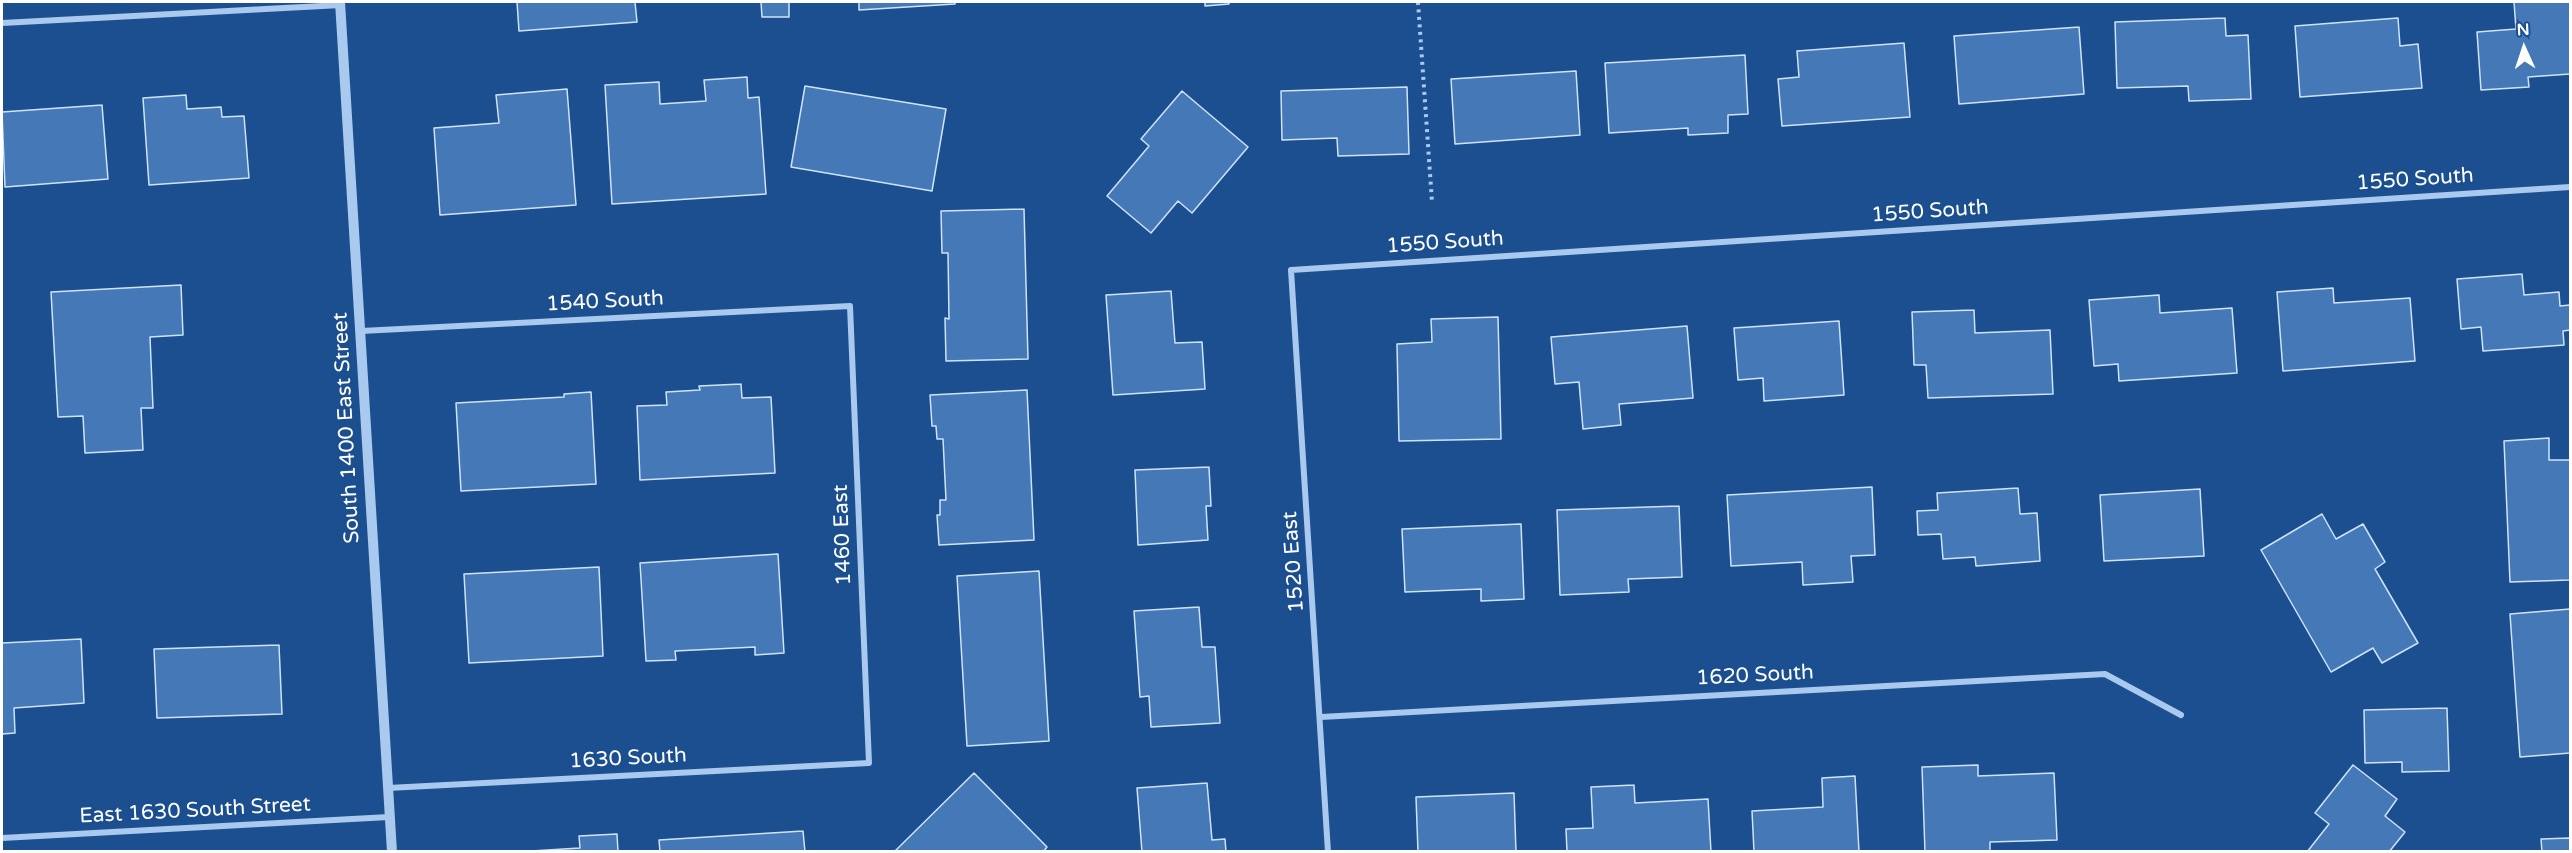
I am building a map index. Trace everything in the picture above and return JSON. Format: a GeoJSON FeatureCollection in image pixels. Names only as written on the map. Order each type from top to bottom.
{"type":"FeatureCollection","features":[{"type":"Feature","properties":{"kind":"street"},"geometry":{"type":"LineString","coordinates":[[2,23],[340,3]]}},
{"type":"Feature","properties":{"kind":"street","name":"South 1400 East Street"},"geometry":{"type":"LineString","coordinates":[[340,3],[392,852]]}},
{"type":"Feature","properties":{"kind":"street","name":"1550 South"},"geometry":{"type":"LineString","coordinates":[[1291,270],[2571,187]]}},
{"type":"Feature","properties":{"kind":"street","name":"1520 East"},"geometry":{"type":"LineString","coordinates":[[1291,270],[1328,852]]}},
{"type":"Feature","properties":{"kind":"street","name":"1540 South"},"geometry":{"type":"LineString","coordinates":[[361,331],[850,306]]}},
{"type":"Feature","properties":{"kind":"street","name":"1460 East"},"geometry":{"type":"LineString","coordinates":[[850,306],[869,763]]}},
{"type":"Feature","properties":{"kind":"street","name":"1620 South"},"geometry":{"type":"LineString","coordinates":[[1321,717],[2105,674],[2181,715]]}},
{"type":"Feature","properties":{"kind":"street","name":"1630 South"},"geometry":{"type":"LineString","coordinates":[[388,788],[869,763]]}},
{"type":"Feature","properties":{"kind":"street","name":"East 1630 South Street"},"geometry":{"type":"LineString","coordinates":[[2,837],[389,818]]}},
{"type":"Feature","properties":{"kind":"path"},"geometry":{"type":"LineString","coordinates":[[1418,2],[1432,202]]}},
{"type":"Feature","properties":{"kind":"building"},"geometry":{"type":"Polygon","coordinates":[[[517,2],[635,2],[637,22],[519,31],[517,2]]]}},
{"type":"Feature","properties":{"kind":"building"},"geometry":{"type":"Polygon","coordinates":[[[761,2],[789,2],[789,17],[762,17],[761,2]]]}},
{"type":"Feature","properties":{"kind":"building"},"geometry":{"type":"Polygon","coordinates":[[[859,2],[955,2],[955,4],[859,10],[859,2]]]}},
{"type":"Feature","properties":{"kind":"building"},"geometry":{"type":"Polygon","coordinates":[[[1205,2],[1229,2],[1229,4],[1205,6],[1205,2]]]}},
{"type":"Feature","properties":{"kind":"building"},"geometry":{"type":"Polygon","coordinates":[[[2514,2],[2570,2],[2570,74],[2528,77],[2529,87],[2481,90],[2477,32],[2516,29],[2514,2]]]}},
{"type":"Feature","properties":{"kind":"building"},"geometry":{"type":"Polygon","coordinates":[[[2225,18],[2226,36],[2248,35],[2251,99],[2189,101],[2188,86],[2117,88],[2115,22],[2225,18]]]}},
{"type":"Feature","properties":{"kind":"building"},"geometry":{"type":"Polygon","coordinates":[[[2398,18],[2400,46],[2418,44],[2422,88],[2300,97],[2295,26],[2398,18]]]}},
{"type":"Feature","properties":{"kind":"building"},"geometry":{"type":"Polygon","coordinates":[[[2079,27],[2084,94],[1959,104],[1954,36],[2079,27]]]}},
{"type":"Feature","properties":{"kind":"building"},"geometry":{"type":"Polygon","coordinates":[[[1904,43],[1910,117],[1782,126],[1778,79],[1799,77],[1797,51],[1904,43]]]}},
{"type":"Feature","properties":{"kind":"building"},"geometry":{"type":"Polygon","coordinates":[[[1745,55],[1748,114],[1728,115],[1728,133],[1688,135],[1688,128],[1609,133],[1605,63],[1745,55]]]}},
{"type":"Feature","properties":{"kind":"building"},"geometry":{"type":"Polygon","coordinates":[[[1576,71],[1580,135],[1455,144],[1451,79],[1576,71]]]}},
{"type":"Feature","properties":{"kind":"building"},"geometry":{"type":"Polygon","coordinates":[[[747,77],[748,98],[759,97],[766,194],[612,204],[605,85],[659,82],[660,104],[706,101],[704,80],[747,77]]]}},
{"type":"Feature","properties":{"kind":"building"},"geometry":{"type":"Polygon","coordinates":[[[805,86],[946,109],[932,191],[791,167],[805,86]]]}},
{"type":"Feature","properties":{"kind":"building"},"geometry":{"type":"Polygon","coordinates":[[[1407,87],[1409,154],[1338,156],[1337,138],[1282,140],[1281,91],[1407,87]]]}},
{"type":"Feature","properties":{"kind":"building"},"geometry":{"type":"Polygon","coordinates":[[[567,89],[576,205],[440,215],[434,128],[499,123],[496,95],[567,89]]]}},
{"type":"Feature","properties":{"kind":"building"},"geometry":{"type":"Polygon","coordinates":[[[1182,91],[1248,147],[1192,213],[1178,201],[1151,233],[1107,196],[1149,146],[1141,139],[1182,91]]]}},
{"type":"Feature","properties":{"kind":"building"},"geometry":{"type":"Polygon","coordinates":[[[186,95],[187,109],[221,107],[222,117],[244,116],[249,178],[149,185],[143,98],[186,95]]]}},
{"type":"Feature","properties":{"kind":"building"},"geometry":{"type":"Polygon","coordinates":[[[102,105],[108,179],[5,187],[2,112],[102,105]]]}},
{"type":"Feature","properties":{"kind":"building"},"geometry":{"type":"Polygon","coordinates":[[[1024,209],[1028,359],[946,361],[945,318],[949,319],[948,253],[942,253],[941,211],[1024,209]]]}},
{"type":"Feature","properties":{"kind":"building"},"geometry":{"type":"Polygon","coordinates":[[[2522,274],[2524,295],[2559,292],[2560,306],[2570,305],[2570,330],[2563,331],[2564,345],[2483,351],[2481,327],[2461,329],[2457,279],[2522,274]]]}},
{"type":"Feature","properties":{"kind":"building"},"geometry":{"type":"Polygon","coordinates":[[[181,285],[183,335],[150,337],[153,408],[141,408],[143,450],[85,453],[83,416],[58,417],[51,292],[181,285]]]}},
{"type":"Feature","properties":{"kind":"building"},"geometry":{"type":"Polygon","coordinates":[[[2333,288],[2334,303],[2410,298],[2415,361],[2283,371],[2277,292],[2333,288]]]}},
{"type":"Feature","properties":{"kind":"building"},"geometry":{"type":"Polygon","coordinates":[[[1171,291],[1175,343],[1202,342],[1205,389],[1113,395],[1106,295],[1171,291]]]}},
{"type":"Feature","properties":{"kind":"building"},"geometry":{"type":"Polygon","coordinates":[[[2159,295],[2160,313],[2232,308],[2237,373],[2119,381],[2118,364],[2094,366],[2089,300],[2159,295]]]}},
{"type":"Feature","properties":{"kind":"building"},"geometry":{"type":"Polygon","coordinates":[[[1974,310],[1975,333],[2050,330],[2053,394],[1928,398],[1926,365],[1914,365],[1912,312],[1974,310]]]}},
{"type":"Feature","properties":{"kind":"building"},"geometry":{"type":"Polygon","coordinates":[[[1498,317],[1501,439],[1399,441],[1397,344],[1432,342],[1431,319],[1498,317]]]}},
{"type":"Feature","properties":{"kind":"building"},"geometry":{"type":"Polygon","coordinates":[[[1839,321],[1844,395],[1764,401],[1763,378],[1738,380],[1734,328],[1839,321]]]}},
{"type":"Feature","properties":{"kind":"building"},"geometry":{"type":"Polygon","coordinates":[[[1687,326],[1693,398],[1619,404],[1621,425],[1583,429],[1579,382],[1555,384],[1551,337],[1687,326]]]}},
{"type":"Feature","properties":{"kind":"building"},"geometry":{"type":"Polygon","coordinates":[[[741,384],[742,398],[771,397],[775,473],[640,480],[637,406],[667,405],[666,392],[700,390],[699,386],[741,384]]]}},
{"type":"Feature","properties":{"kind":"building"},"geometry":{"type":"Polygon","coordinates":[[[1027,390],[1034,540],[939,545],[937,515],[940,515],[940,500],[946,500],[943,439],[937,439],[936,426],[932,426],[930,395],[1027,390]]]}},
{"type":"Feature","properties":{"kind":"building"},"geometry":{"type":"Polygon","coordinates":[[[591,392],[596,484],[461,491],[456,403],[564,397],[564,394],[591,392]]]}},
{"type":"Feature","properties":{"kind":"building"},"geometry":{"type":"Polygon","coordinates":[[[2549,438],[2549,460],[2570,460],[2570,580],[2510,582],[2504,441],[2549,438]]]}},
{"type":"Feature","properties":{"kind":"building"},"geometry":{"type":"Polygon","coordinates":[[[1209,467],[1211,506],[1206,506],[1208,540],[1138,545],[1135,470],[1209,467]]]}},
{"type":"Feature","properties":{"kind":"building"},"geometry":{"type":"Polygon","coordinates":[[[1872,487],[1875,555],[1851,556],[1853,582],[1803,585],[1802,562],[1731,566],[1727,495],[1872,487]]]}},
{"type":"Feature","properties":{"kind":"building"},"geometry":{"type":"Polygon","coordinates":[[[2018,488],[2020,514],[2037,513],[2040,561],[1976,566],[1975,557],[1943,559],[1941,534],[1918,535],[1917,511],[1938,510],[1937,493],[2018,488]]]}},
{"type":"Feature","properties":{"kind":"building"},"geometry":{"type":"Polygon","coordinates":[[[2200,489],[2204,556],[2104,561],[2100,495],[2200,489]]]}},
{"type":"Feature","properties":{"kind":"building"},"geometry":{"type":"Polygon","coordinates":[[[1679,506],[1682,577],[1628,579],[1629,592],[1560,595],[1557,510],[1679,506]]]}},
{"type":"Feature","properties":{"kind":"building"},"geometry":{"type":"Polygon","coordinates":[[[2322,514],[2336,539],[2363,524],[2385,562],[2375,569],[2418,643],[2382,663],[2373,648],[2331,672],[2261,550],[2322,514]]]}},
{"type":"Feature","properties":{"kind":"building"},"geometry":{"type":"Polygon","coordinates":[[[1521,524],[1524,599],[1481,601],[1481,589],[1405,592],[1402,529],[1521,524]]]}},
{"type":"Feature","properties":{"kind":"building"},"geometry":{"type":"Polygon","coordinates":[[[778,554],[784,653],[755,655],[755,647],[675,651],[676,660],[646,661],[640,563],[778,554]]]}},
{"type":"Feature","properties":{"kind":"building"},"geometry":{"type":"Polygon","coordinates":[[[599,567],[603,656],[469,663],[464,574],[599,567]]]}},
{"type":"Feature","properties":{"kind":"building"},"geometry":{"type":"Polygon","coordinates":[[[1039,571],[1049,741],[967,746],[957,576],[1039,571]]]}},
{"type":"Feature","properties":{"kind":"building"},"geometry":{"type":"Polygon","coordinates":[[[1199,607],[1202,647],[1215,647],[1220,723],[1151,727],[1149,696],[1140,697],[1134,611],[1199,607]]]}},
{"type":"Feature","properties":{"kind":"building"},"geometry":{"type":"Polygon","coordinates":[[[2570,609],[2570,753],[2520,757],[2510,614],[2570,609]]]}},
{"type":"Feature","properties":{"kind":"building"},"geometry":{"type":"Polygon","coordinates":[[[81,639],[84,703],[14,708],[15,733],[2,734],[2,643],[81,639]]]}},
{"type":"Feature","properties":{"kind":"building"},"geometry":{"type":"Polygon","coordinates":[[[279,645],[282,714],[157,718],[154,649],[279,645]]]}},
{"type":"Feature","properties":{"kind":"building"},"geometry":{"type":"Polygon","coordinates":[[[2447,708],[2449,771],[2402,772],[2402,762],[2365,763],[2364,710],[2447,708]]]}},
{"type":"Feature","properties":{"kind":"building"},"geometry":{"type":"Polygon","coordinates":[[[1978,765],[1978,776],[2054,773],[2057,840],[1990,842],[1990,852],[1925,852],[1922,767],[1978,765]]]}},
{"type":"Feature","properties":{"kind":"building"},"geometry":{"type":"Polygon","coordinates":[[[2353,765],[2397,799],[2385,816],[2405,832],[2389,852],[2307,852],[2329,824],[2315,813],[2353,765]]]}},
{"type":"Feature","properties":{"kind":"building"},"geometry":{"type":"Polygon","coordinates":[[[974,773],[1047,847],[1043,852],[894,852],[974,773]]]}},
{"type":"Feature","properties":{"kind":"building"},"geometry":{"type":"Polygon","coordinates":[[[1855,776],[1859,852],[1754,852],[1752,811],[1823,807],[1822,778],[1855,776]]]}},
{"type":"Feature","properties":{"kind":"building"},"geometry":{"type":"Polygon","coordinates":[[[1207,783],[1212,840],[1225,839],[1226,852],[1142,852],[1137,788],[1207,783]]]}},
{"type":"Feature","properties":{"kind":"building"},"geometry":{"type":"Polygon","coordinates":[[[1634,785],[1635,803],[1708,799],[1711,852],[1567,852],[1566,829],[1593,828],[1591,787],[1634,785]]]}},
{"type":"Feature","properties":{"kind":"building"},"geometry":{"type":"Polygon","coordinates":[[[1514,793],[1516,852],[1418,852],[1416,797],[1514,793]]]}},
{"type":"Feature","properties":{"kind":"building"},"geometry":{"type":"Polygon","coordinates":[[[803,831],[805,852],[660,852],[659,840],[803,831]]]}},
{"type":"Feature","properties":{"kind":"building"},"geometry":{"type":"Polygon","coordinates":[[[617,834],[618,852],[515,852],[580,848],[579,836],[617,834]]]}},
{"type":"Feature","properties":{"kind":"building"},"geometry":{"type":"Polygon","coordinates":[[[2570,838],[2570,852],[2542,852],[2541,839],[2570,838]]]}}]}
